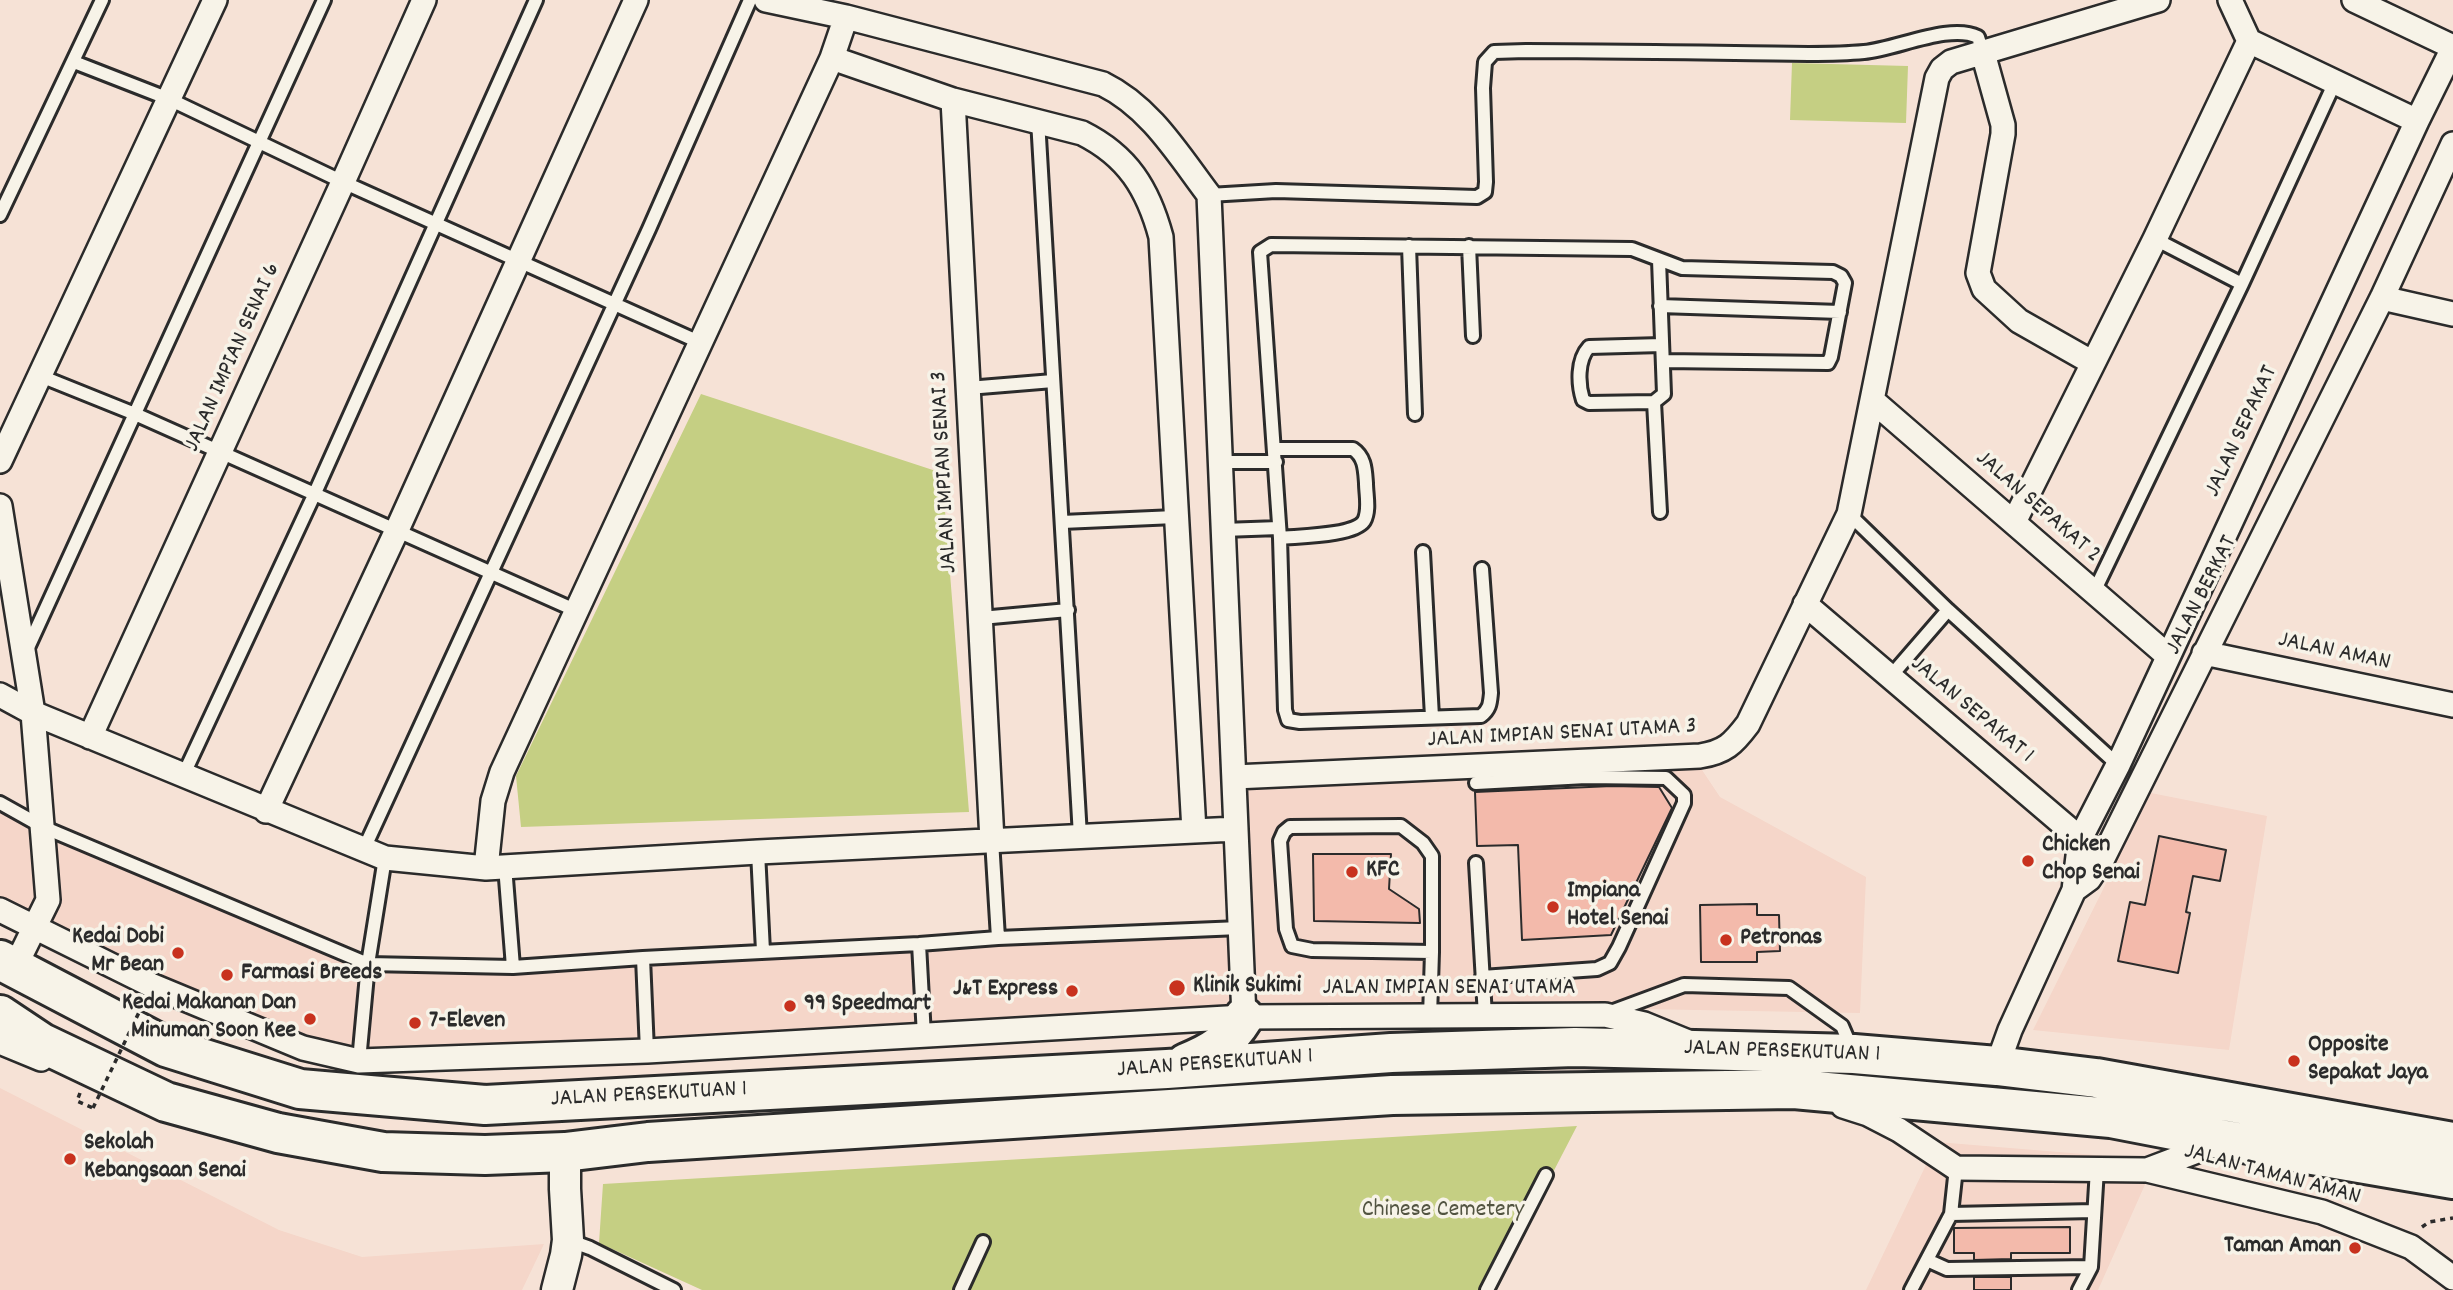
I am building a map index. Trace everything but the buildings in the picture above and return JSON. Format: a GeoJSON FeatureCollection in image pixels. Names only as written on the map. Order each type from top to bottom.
{"type":"FeatureCollection","features":[{"type":"Feature","properties":{"kind":"highway","name":"JALAN PERSEKUTUAN 1"},"geometry":{"type":"LineString","coordinates":[[7,964],[166,1047],[300,1089],[485,1105],[1167,1069],[1404,1052],[1575,1047],[1854,1054],[1997,1066],[2096,1079],[2453,1142]]}},
{"type":"Feature","properties":{"kind":"highway","name":"JALAN PERSEKUTUAN 1"},"geometry":{"type":"LineString","coordinates":[[0,1015],[42,1042],[166,1102],[278,1133],[383,1152],[485,1155],[565,1152],[648,1142],[1392,1095],[1794,1089],[2111,1118],[2453,1179]]}},
{"type":"Feature","properties":{"kind":"highway"},"geometry":{"type":"LineString","coordinates":[[1167,1069],[1223,1045],[1244,1017]]}},
{"type":"Feature","properties":{"kind":"street"},"geometry":{"type":"LineString","coordinates":[[0,461],[215,0]]}},
{"type":"Feature","properties":{"kind":"street","name":"JALAN IMPIAN SENAI 6"},"geometry":{"type":"LineString","coordinates":[[90,737],[344,182],[424,0]]}},
{"type":"Feature","properties":{"kind":"street"},"geometry":{"type":"LineString","coordinates":[[266,811],[397,530],[636,0]]}},
{"type":"Feature","properties":{"kind":"street"},"geometry":{"type":"LineString","coordinates":[[766,0],[846,17],[1087,79],[1118,92],[1156,125],[1209,195],[1244,1017]]}},
{"type":"Feature","properties":{"kind":"street","name":"JALAN IMPIAN SENAI UTAMA 3"},"geometry":{"type":"LineString","coordinates":[[1234,777],[1586,769],[1714,754],[1732,744],[1748,724],[1849,514],[1937,78],[1942,69],[1951,62],[2158,0]]}},
{"type":"Feature","properties":{"kind":"street"},"geometry":{"type":"LineString","coordinates":[[2230,0],[2249,41],[2417,121]]}},
{"type":"Feature","properties":{"kind":"street"},"geometry":{"type":"LineString","coordinates":[[2354,0],[2453,48]]}},
{"type":"Feature","properties":{"kind":"street"},"geometry":{"type":"LineString","coordinates":[[496,867],[493,802],[502,772],[832,58],[846,17]]}},
{"type":"Feature","properties":{"kind":"street"},"geometry":{"type":"LineString","coordinates":[[2014,522],[2155,239],[2249,41]]}},
{"type":"Feature","properties":{"kind":"street","name":"JALAN SEPAKAT"},"geometry":{"type":"LineString","coordinates":[[2080,839],[2118,765],[2453,48]]}},
{"type":"Feature","properties":{"kind":"street"},"geometry":{"type":"LineString","coordinates":[[1983,53],[2003,125],[2003,134],[1978,273],[1984,289],[1999,305],[2020,321],[2093,363]]}},
{"type":"Feature","properties":{"kind":"street"},"geometry":{"type":"LineString","coordinates":[[832,58],[953,100],[1082,133],[1101,142],[1118,157],[1136,177],[1153,207],[1161,237],[1194,831]]}},
{"type":"Feature","properties":{"kind":"street","name":"JALAN IMPIAN SENAI 3"},"geometry":{"type":"LineString","coordinates":[[953,100],[992,840]]}},
{"type":"Feature","properties":{"kind":"street","name":"JALAN BERKAT"},"geometry":{"type":"LineString","coordinates":[[1997,1066],[2010,1030],[2074,890],[2089,879],[2103,859],[2382,298],[2453,144]]}},
{"type":"Feature","properties":{"kind":"street"},"geometry":{"type":"LineString","coordinates":[[2382,298],[2453,314]]}},
{"type":"Feature","properties":{"kind":"street","name":"JALAN SEPAKAT 2"},"geometry":{"type":"LineString","coordinates":[[1872,400],[2168,656]]}},
{"type":"Feature","properties":{"kind":"street"},"geometry":{"type":"LineString","coordinates":[[0,506],[33,713],[48,900],[35,929],[7,964]]}},
{"type":"Feature","properties":{"kind":"street","name":"JALAN SEPAKAT 1"},"geometry":{"type":"LineString","coordinates":[[1805,604],[2103,859]]}},
{"type":"Feature","properties":{"kind":"street","name":"JALAN AMAN"},"geometry":{"type":"LineString","coordinates":[[2204,653],[2453,705]]}},
{"type":"Feature","properties":{"kind":"street"},"geometry":{"type":"LineString","coordinates":[[0,695],[33,713],[374,855],[496,867],[1236,829]]}},
{"type":"Feature","properties":{"kind":"street"},"geometry":{"type":"LineString","coordinates":[[2074,890],[2080,839]]}},
{"type":"Feature","properties":{"kind":"street","name":"JALAN IMPIAN SENAI UTAMA"},"geometry":{"type":"LineString","coordinates":[[0,910],[151,985],[303,1048],[359,1061],[647,1051],[1244,1017],[1605,1015],[1644,1024],[1710,1051]]}},
{"type":"Feature","properties":{"kind":"street"},"geometry":{"type":"LineString","coordinates":[[0,1042],[116,1090],[166,1102]]}},
{"type":"Feature","properties":{"kind":"street"},"geometry":{"type":"LineString","coordinates":[[1794,1089],[1868,1114],[1899,1130],[1956,1168],[2147,1170],[2225,1140]]}},
{"type":"Feature","properties":{"kind":"street"},"geometry":{"type":"LineString","coordinates":[[556,1290],[568,1240],[565,1152]]}},
{"type":"Feature","properties":{"kind":"street","name":"JALAN TAMAN AMAN"},"geometry":{"type":"LineString","coordinates":[[2147,1170],[2322,1212],[2411,1247],[2453,1278]]}},
{"type":"Feature","properties":{"kind":"lane"},"geometry":{"type":"LineString","coordinates":[[0,215],[102,0]]}},
{"type":"Feature","properties":{"kind":"lane"},"geometry":{"type":"LineString","coordinates":[[24,655],[324,0]]}},
{"type":"Feature","properties":{"kind":"lane"},"geometry":{"type":"LineString","coordinates":[[183,776],[315,493],[536,0]]}},
{"type":"Feature","properties":{"kind":"lane"},"geometry":{"type":"LineString","coordinates":[[359,1061],[374,855],[490,573],[615,304],[750,0]]}},
{"type":"Feature","properties":{"kind":"lane"},"geometry":{"type":"LineString","coordinates":[[1209,195],[1276,191],[1477,197],[1485,192],[1486,182],[1483,89],[1485,62],[1494,52],[1864,52],[1950,32],[1967,31],[1978,37],[1983,53]]}},
{"type":"Feature","properties":{"kind":"lane"},"geometry":{"type":"LineString","coordinates":[[74,62],[169,99],[344,182],[699,342]]}},
{"type":"Feature","properties":{"kind":"lane"},"geometry":{"type":"LineString","coordinates":[[2094,592],[2242,284],[2335,82]]}},
{"type":"Feature","properties":{"kind":"lane"},"geometry":{"type":"LineString","coordinates":[[1038,120],[1080,836]]}},
{"type":"Feature","properties":{"kind":"lane"},"geometry":{"type":"LineString","coordinates":[[2155,239],[2242,284]]}},
{"type":"Feature","properties":{"kind":"lane"},"geometry":{"type":"LineString","coordinates":[[1482,569],[1491,693],[1490,706],[1481,716],[1300,722],[1288,720],[1285,710],[1280,533],[1260,252],[1271,244],[1632,248],[1682,268],[1833,272],[1841,276],[1845,283],[1828,363],[1663,360]]}},
{"type":"Feature","properties":{"kind":"lane"},"geometry":{"type":"LineString","coordinates":[[1409,246],[1415,414]]}},
{"type":"Feature","properties":{"kind":"lane"},"geometry":{"type":"LineString","coordinates":[[1469,246],[1473,336]]}},
{"type":"Feature","properties":{"kind":"lane"},"geometry":{"type":"LineString","coordinates":[[1659,260],[1664,394],[1654,402],[1589,403],[1583,400],[1580,389],[1582,354],[1589,347],[1662,345]]}},
{"type":"Feature","properties":{"kind":"lane"},"geometry":{"type":"LineString","coordinates":[[1660,306],[1840,312]]}},
{"type":"Feature","properties":{"kind":"lane"},"geometry":{"type":"LineString","coordinates":[[38,375],[135,414],[578,611]]}},
{"type":"Feature","properties":{"kind":"lane"},"geometry":{"type":"LineString","coordinates":[[968,387],[1053,381]]}},
{"type":"Feature","properties":{"kind":"lane"},"geometry":{"type":"LineString","coordinates":[[1654,402],[1660,512]]}},
{"type":"Feature","properties":{"kind":"lane"},"geometry":{"type":"LineString","coordinates":[[1220,463],[1353,449],[1362,457],[1367,512],[1361,524],[1346,531],[1280,533],[1223,530]]}},
{"type":"Feature","properties":{"kind":"lane"},"geometry":{"type":"LineString","coordinates":[[1849,514],[1948,610],[2118,765]]}},
{"type":"Feature","properties":{"kind":"lane"},"geometry":{"type":"LineString","coordinates":[[1062,523],[1175,517]]}},
{"type":"Feature","properties":{"kind":"lane"},"geometry":{"type":"LineString","coordinates":[[1423,552],[1432,717]]}},
{"type":"Feature","properties":{"kind":"lane"},"geometry":{"type":"LineString","coordinates":[[981,618],[1068,610]]}},
{"type":"Feature","properties":{"kind":"lane"},"geometry":{"type":"LineString","coordinates":[[1890,677],[1948,610]]}},
{"type":"Feature","properties":{"kind":"lane"},"geometry":{"type":"LineString","coordinates":[[1476,783],[1586,769],[1666,778],[1684,794],[1684,803],[1678,818],[1616,954],[1606,967],[1482,977]]}},
{"type":"Feature","properties":{"kind":"lane"},"geometry":{"type":"LineString","coordinates":[[0,803],[43,827],[368,964],[513,967],[919,944],[998,937],[1240,928]]}},
{"type":"Feature","properties":{"kind":"lane"},"geometry":{"type":"LineString","coordinates":[[1430,1017],[1432,952],[1432,856],[1411,832],[1401,826],[1290,827],[1284,832],[1280,841],[1286,929],[1292,946],[1312,950],[1432,952]]}},
{"type":"Feature","properties":{"kind":"lane"},"geometry":{"type":"LineString","coordinates":[[992,840],[998,937]]}},
{"type":"Feature","properties":{"kind":"lane"},"geometry":{"type":"LineString","coordinates":[[758,852],[763,951]]}},
{"type":"Feature","properties":{"kind":"lane"},"geometry":{"type":"LineString","coordinates":[[1476,863],[1485,1016]]}},
{"type":"Feature","properties":{"kind":"lane"},"geometry":{"type":"LineString","coordinates":[[496,867],[513,967]]}},
{"type":"Feature","properties":{"kind":"lane"},"geometry":{"type":"LineString","coordinates":[[919,944],[925,1036]]}},
{"type":"Feature","properties":{"kind":"lane"},"geometry":{"type":"LineString","coordinates":[[643,958],[647,1051]]}},
{"type":"Feature","properties":{"kind":"lane"},"geometry":{"type":"LineString","coordinates":[[1605,1015],[1684,985],[1789,988],[1842,1026],[1854,1054]]}},
{"type":"Feature","properties":{"kind":"lane"},"geometry":{"type":"LineString","coordinates":[[1911,1290],[1951,1214],[1956,1168]]}},
{"type":"Feature","properties":{"kind":"lane"},"geometry":{"type":"LineString","coordinates":[[2079,1290],[2091,1267],[2097,1169]]}},
{"type":"Feature","properties":{"kind":"lane"},"geometry":{"type":"LineString","coordinates":[[1487,1290],[1546,1175]]}},
{"type":"Feature","properties":{"kind":"lane"},"geometry":{"type":"LineString","coordinates":[[1951,1214],[2094,1211]]}},
{"type":"Feature","properties":{"kind":"lane"},"geometry":{"type":"LineString","coordinates":[[568,1240],[590,1248],[674,1290]]}},
{"type":"Feature","properties":{"kind":"lane"},"geometry":{"type":"LineString","coordinates":[[961,1290],[983,1242]]}},
{"type":"Feature","properties":{"kind":"lane"},"geometry":{"type":"LineString","coordinates":[[1927,1260],[1947,1269],[2091,1267]]}},
{"type":"Feature","properties":{"kind":"path"},"geometry":{"type":"LineString","coordinates":[[93,1108],[143,1004]]}},
{"type":"Feature","properties":{"kind":"path"},"geometry":{"type":"LineString","coordinates":[[2411,1247],[2416,1232],[2429,1222],[2453,1218]]}},
{"type":"Feature","properties":{"kind":"shaded area"},"geometry":{"type":"Polygon","coordinates":[[[1700,767],[1720,797],[1866,877],[1860,1013],[1258,1002],[1247,790],[1700,767]]]}},
{"type":"Feature","properties":{"kind":"shaded area"},"geometry":{"type":"Polygon","coordinates":[[[2151,793],[2267,816],[2229,1050],[2033,1030],[2151,793]]]}},
{"type":"Feature","properties":{"kind":"shaded area"},"geometry":{"type":"Polygon","coordinates":[[[0,808],[365,968],[651,962],[1233,933],[1236,1010],[635,1044],[355,1053],[300,1040],[151,977],[0,902],[0,808]]]}},
{"type":"Feature","properties":{"kind":"shaded area","name":"Sekolah Kebangsaan Senai"},"geometry":{"type":"Polygon","coordinates":[[[0,1088],[279,1230],[362,1257],[544,1244],[522,1290],[0,1290],[0,1088]]]}},
{"type":"Feature","properties":{"kind":"shaded area"},"geometry":{"type":"Polygon","coordinates":[[[1937,1142],[2156,1160],[2098,1290],[1866,1290],[1937,1142]]]}},
{"type":"Feature","properties":{"kind":"green space"},"geometry":{"type":"Polygon","coordinates":[[[1792,63],[1908,66],[1906,123],[1790,120],[1792,63]]]}},
{"type":"Feature","properties":{"kind":"green space"},"geometry":{"type":"Polygon","coordinates":[[[701,394],[942,473],[969,812],[521,827],[516,776],[701,394]]]}},
{"type":"Feature","properties":{"kind":"green space","name":"Chinese Cemetery"},"geometry":{"type":"Polygon","coordinates":[[[1577,1126],[1492,1290],[702,1290],[599,1243],[603,1184],[1577,1126]]]}},
{"type":"Feature","properties":{"kind":"place","name":"Chicken Chop Senai"},"geometry":{"type":"Point","coordinates":[2028,861]}},
{"type":"Feature","properties":{"kind":"place","name":"KFC"},"geometry":{"type":"Point","coordinates":[1352,872]}},
{"type":"Feature","properties":{"kind":"place","name":"Impiana Hotel Senai"},"geometry":{"type":"Point","coordinates":[1553,907]}},
{"type":"Feature","properties":{"kind":"place","name":"Petronas"},"geometry":{"type":"Point","coordinates":[1726,940]}},
{"type":"Feature","properties":{"kind":"place","name":"Kedai Dobi Mr Bean"},"geometry":{"type":"Point","coordinates":[178,953]}},
{"type":"Feature","properties":{"kind":"place","name":"Farmasi Breeds"},"geometry":{"type":"Point","coordinates":[227,975]}},
{"type":"Feature","properties":{"kind":"place","name":"Klinik Sukimi"},"geometry":{"type":"Point","coordinates":[1177,988]}},
{"type":"Feature","properties":{"kind":"place","name":"J&T Express"},"geometry":{"type":"Point","coordinates":[1072,991]}},
{"type":"Feature","properties":{"kind":"place","name":"99 Speedmart"},"geometry":{"type":"Point","coordinates":[790,1006]}},
{"type":"Feature","properties":{"kind":"place","name":"Kedai Makanan Dan Minuman Soon Kee"},"geometry":{"type":"Point","coordinates":[310,1019]}},
{"type":"Feature","properties":{"kind":"place","name":"7-Eleven"},"geometry":{"type":"Point","coordinates":[415,1023]}},
{"type":"Feature","properties":{"kind":"place","name":"Opposite Sepakat Jaya"},"geometry":{"type":"Point","coordinates":[2294,1061]}},
{"type":"Feature","properties":{"kind":"place","name":"Sekolah Kebangsaan Senai"},"geometry":{"type":"Point","coordinates":[70,1159]}},
{"type":"Feature","properties":{"kind":"place","name":"Taman Aman"},"geometry":{"type":"Point","coordinates":[2355,1248]}}]}
